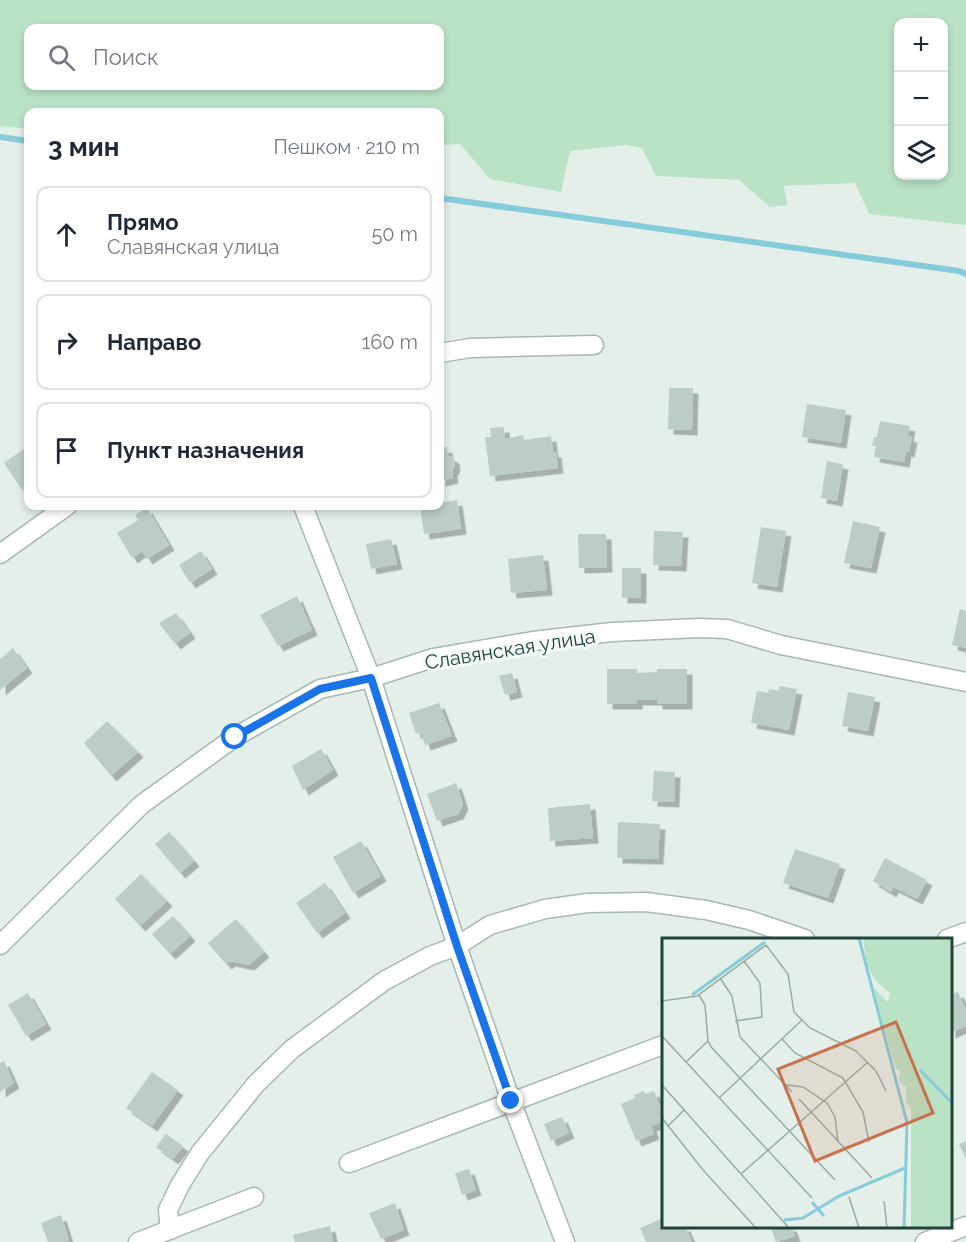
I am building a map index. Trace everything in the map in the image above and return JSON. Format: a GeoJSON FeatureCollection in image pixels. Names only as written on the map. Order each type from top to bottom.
{"type":"FeatureCollection","features":[{"type":"Feature","properties":{"kind":"street"},"geometry":{"type":"LineString","coordinates":[[444,352],[470,348],[594,345]]}},
{"type":"Feature","properties":{"kind":"street"},"geometry":{"type":"LineString","coordinates":[[0,554],[61,510]]}},
{"type":"Feature","properties":{"kind":"street"},"geometry":{"type":"LineString","coordinates":[[305,510],[371,678],[457,946],[511,1101],[565,1242]]}},
{"type":"Feature","properties":{"kind":"street","name":"Славянская улица"},"geometry":{"type":"LineString","coordinates":[[0,945],[141,805],[235,737],[320,689],[371,678],[433,658],[533,641],[612,632],[727,629],[782,645],[966,682]]}},
{"type":"Feature","properties":{"kind":"street"},"geometry":{"type":"LineString","coordinates":[[170,1230],[168,1210],[200,1153],[256,1084],[292,1049],[384,981],[430,956],[457,946],[490,925],[545,909],[588,903],[635,902],[706,910],[749,920],[802,938]]}},
{"type":"Feature","properties":{"kind":"street"},"geometry":{"type":"LineString","coordinates":[[950,938],[966,932]]}},
{"type":"Feature","properties":{"kind":"street"},"geometry":{"type":"LineString","coordinates":[[349,1163],[662,1045]]}},
{"type":"Feature","properties":{"kind":"street"},"geometry":{"type":"LineString","coordinates":[[138,1242],[254,1197]]}},
{"type":"Feature","properties":{"kind":"street"},"geometry":{"type":"LineString","coordinates":[[925,1242],[966,1226]]}},
{"type":"Feature","properties":{"kind":"green space"},"geometry":{"type":"Polygon","coordinates":[[[0,0],[966,0],[966,225],[869,214],[855,183],[784,186],[787,205],[770,207],[739,180],[656,176],[642,148],[626,145],[570,151],[561,192],[490,179],[460,144],[444,145],[444,108],[24,108],[24,129],[0,126],[0,0]]]}},
{"type":"Feature","properties":{"kind":"building"},"geometry":{"type":"Polygon","coordinates":[[[669,388],[693,388],[692,430],[668,429],[669,388]]]}},
{"type":"Feature","properties":{"kind":"building"},"geometry":{"type":"Polygon","coordinates":[[[807,404],[846,410],[841,443],[802,437],[807,404]]]}},
{"type":"Feature","properties":{"kind":"building"},"geometry":{"type":"Polygon","coordinates":[[[880,421],[910,426],[908,436],[912,437],[904,462],[874,457],[876,446],[872,446],[874,437],[877,437],[880,421]]]}},
{"type":"Feature","properties":{"kind":"building"},"geometry":{"type":"Polygon","coordinates":[[[504,427],[505,439],[523,435],[524,440],[551,436],[558,468],[490,476],[485,437],[491,437],[490,428],[504,427]]]}},
{"type":"Feature","properties":{"kind":"building"},"geometry":{"type":"Polygon","coordinates":[[[444,447],[447,447],[448,455],[454,458],[455,466],[452,471],[453,478],[444,480],[444,447]]]}},
{"type":"Feature","properties":{"kind":"building"},"geometry":{"type":"Polygon","coordinates":[[[24,449],[24,488],[22,490],[4,463],[24,449]]]}},
{"type":"Feature","properties":{"kind":"building"},"geometry":{"type":"Polygon","coordinates":[[[827,461],[843,464],[837,501],[821,498],[827,461]]]}},
{"type":"Feature","properties":{"kind":"building"},"geometry":{"type":"Polygon","coordinates":[[[457,500],[461,529],[424,534],[421,510],[444,510],[444,502],[457,500]]]}},
{"type":"Feature","properties":{"kind":"building"},"geometry":{"type":"Polygon","coordinates":[[[148,510],[169,545],[147,559],[142,551],[132,558],[117,533],[138,520],[135,515],[148,510]]]}},
{"type":"Feature","properties":{"kind":"building"},"geometry":{"type":"Polygon","coordinates":[[[853,521],[880,527],[871,568],[844,563],[853,521]]]}},
{"type":"Feature","properties":{"kind":"building"},"geometry":{"type":"Polygon","coordinates":[[[761,527],[786,531],[777,587],[752,583],[761,527]]]}},
{"type":"Feature","properties":{"kind":"building"},"geometry":{"type":"Polygon","coordinates":[[[654,531],[683,532],[681,566],[653,565],[654,531]]]}},
{"type":"Feature","properties":{"kind":"building"},"geometry":{"type":"Polygon","coordinates":[[[578,534],[606,534],[607,567],[579,568],[578,534]]]}},
{"type":"Feature","properties":{"kind":"building"},"geometry":{"type":"Polygon","coordinates":[[[391,539],[397,564],[371,569],[366,544],[391,539]]]}},
{"type":"Feature","properties":{"kind":"building"},"geometry":{"type":"Polygon","coordinates":[[[201,551],[212,569],[190,583],[179,565],[201,551]]]}},
{"type":"Feature","properties":{"kind":"building"},"geometry":{"type":"Polygon","coordinates":[[[543,555],[547,590],[511,593],[508,559],[543,555]]]}},
{"type":"Feature","properties":{"kind":"building"},"geometry":{"type":"Polygon","coordinates":[[[622,568],[641,568],[641,598],[622,598],[622,568]]]}},
{"type":"Feature","properties":{"kind":"building"},"geometry":{"type":"Polygon","coordinates":[[[297,596],[312,630],[278,646],[260,615],[297,596]]]}},
{"type":"Feature","properties":{"kind":"building"},"geometry":{"type":"Polygon","coordinates":[[[960,609],[966,611],[966,648],[952,645],[960,609]]]}},
{"type":"Feature","properties":{"kind":"building"},"geometry":{"type":"Polygon","coordinates":[[[176,613],[190,633],[175,644],[159,623],[176,613]]]}},
{"type":"Feature","properties":{"kind":"building"},"geometry":{"type":"Polygon","coordinates":[[[13,648],[27,668],[0,690],[0,659],[13,648]]]}},
{"type":"Feature","properties":{"kind":"building"},"geometry":{"type":"Polygon","coordinates":[[[607,669],[637,669],[637,673],[657,672],[657,669],[687,669],[687,704],[657,704],[657,700],[637,700],[637,704],[607,704],[607,669]]]}},
{"type":"Feature","properties":{"kind":"building"},"geometry":{"type":"Polygon","coordinates":[[[512,673],[517,692],[505,695],[499,676],[512,673]]]}},
{"type":"Feature","properties":{"kind":"building"},"geometry":{"type":"Polygon","coordinates":[[[779,686],[797,689],[789,730],[751,723],[757,691],[768,693],[769,689],[779,691],[779,686]]]}},
{"type":"Feature","properties":{"kind":"building"},"geometry":{"type":"Polygon","coordinates":[[[848,692],[875,697],[868,731],[842,726],[848,692]]]}},
{"type":"Feature","properties":{"kind":"building"},"geometry":{"type":"Polygon","coordinates":[[[439,703],[452,736],[425,745],[421,732],[416,734],[409,713],[439,703]]]}},
{"type":"Feature","properties":{"kind":"building"},"geometry":{"type":"Polygon","coordinates":[[[107,721],[138,752],[111,776],[84,743],[107,721]]]}},
{"type":"Feature","properties":{"kind":"building"},"geometry":{"type":"Polygon","coordinates":[[[321,749],[333,770],[303,790],[292,766],[321,749]]]}},
{"type":"Feature","properties":{"kind":"building"},"geometry":{"type":"Polygon","coordinates":[[[654,771],[675,772],[674,802],[652,801],[654,771]]]}},
{"type":"Feature","properties":{"kind":"building"},"geometry":{"type":"Polygon","coordinates":[[[456,783],[463,804],[458,814],[437,821],[427,794],[456,783]]]}},
{"type":"Feature","properties":{"kind":"building"},"geometry":{"type":"Polygon","coordinates":[[[590,804],[593,838],[550,841],[548,808],[590,804]]]}},
{"type":"Feature","properties":{"kind":"building"},"geometry":{"type":"Polygon","coordinates":[[[618,822],[660,824],[658,859],[617,858],[618,822]]]}},
{"type":"Feature","properties":{"kind":"building"},"geometry":{"type":"Polygon","coordinates":[[[169,832],[194,861],[180,873],[155,844],[169,832]]]}},
{"type":"Feature","properties":{"kind":"building"},"geometry":{"type":"Polygon","coordinates":[[[361,841],[381,876],[353,893],[333,857],[361,841]]]}},
{"type":"Feature","properties":{"kind":"building"},"geometry":{"type":"Polygon","coordinates":[[[795,849],[840,864],[828,898],[783,883],[795,849]]]}},
{"type":"Feature","properties":{"kind":"building"},"geometry":{"type":"Polygon","coordinates":[[[885,858],[927,880],[917,899],[893,887],[891,892],[873,881],[885,858]]]}},
{"type":"Feature","properties":{"kind":"building"},"geometry":{"type":"Polygon","coordinates":[[[141,874],[167,901],[140,926],[115,899],[141,874]]]}},
{"type":"Feature","properties":{"kind":"building"},"geometry":{"type":"Polygon","coordinates":[[[325,883],[345,913],[317,933],[296,903],[325,883]]]}},
{"type":"Feature","properties":{"kind":"building"},"geometry":{"type":"Polygon","coordinates":[[[173,916],[190,936],[170,954],[152,934],[173,916]]]}},
{"type":"Feature","properties":{"kind":"building"},"geometry":{"type":"Polygon","coordinates":[[[236,919],[264,952],[249,965],[230,961],[226,964],[208,943],[236,919]]]}},
{"type":"Feature","properties":{"kind":"building"},"geometry":{"type":"Polygon","coordinates":[[[958,992],[966,1011],[966,1026],[951,1033],[951,995],[958,992]]]}},
{"type":"Feature","properties":{"kind":"building"},"geometry":{"type":"Polygon","coordinates":[[[28,993],[46,1024],[26,1036],[8,1005],[28,993]]]}},
{"type":"Feature","properties":{"kind":"building"},"geometry":{"type":"Polygon","coordinates":[[[4,1061],[14,1083],[0,1092],[0,1063],[4,1061]]]}},
{"type":"Feature","properties":{"kind":"building"},"geometry":{"type":"Polygon","coordinates":[[[152,1072],[178,1090],[152,1126],[126,1108],[152,1072]]]}},
{"type":"Feature","properties":{"kind":"building"},"geometry":{"type":"Polygon","coordinates":[[[644,1091],[645,1094],[654,1091],[662,1111],[662,1122],[651,1126],[654,1134],[636,1141],[621,1104],[635,1098],[634,1095],[644,1091]]]}},
{"type":"Feature","properties":{"kind":"building"},"geometry":{"type":"Polygon","coordinates":[[[562,1117],[569,1133],[551,1141],[544,1124],[562,1117]]]}},
{"type":"Feature","properties":{"kind":"building"},"geometry":{"type":"Polygon","coordinates":[[[166,1134],[183,1146],[173,1159],[156,1147],[166,1134]]]}},
{"type":"Feature","properties":{"kind":"building"},"geometry":{"type":"Polygon","coordinates":[[[966,1141],[966,1159],[959,1144],[966,1141]]]}},
{"type":"Feature","properties":{"kind":"building"},"geometry":{"type":"Polygon","coordinates":[[[469,1169],[476,1190],[462,1195],[455,1173],[469,1169]]]}},
{"type":"Feature","properties":{"kind":"building"},"geometry":{"type":"Polygon","coordinates":[[[395,1203],[404,1230],[381,1239],[369,1213],[395,1203]]]}},
{"type":"Feature","properties":{"kind":"building"},"geometry":{"type":"Polygon","coordinates":[[[61,1215],[69,1241],[48,1242],[41,1223],[61,1215]]]}},
{"type":"Feature","properties":{"kind":"building"},"geometry":{"type":"Polygon","coordinates":[[[662,1218],[662,1227],[685,1227],[692,1242],[646,1242],[640,1228],[662,1218]]]}},
{"type":"Feature","properties":{"kind":"building"},"geometry":{"type":"Polygon","coordinates":[[[330,1226],[333,1242],[295,1242],[293,1235],[330,1226]]]}},
{"type":"Feature","properties":{"kind":"building"},"geometry":{"type":"Polygon","coordinates":[[[770,1227],[791,1227],[795,1236],[776,1242],[770,1227]]]}},
{"type":"Feature","properties":{"kind":"waterway"},"geometry":{"type":"LineString","coordinates":[[0,137],[24,140]]}},
{"type":"Feature","properties":{"kind":"waterway"},"geometry":{"type":"LineString","coordinates":[[444,199],[959,271],[966,274]]}},
{"type":"Feature","properties":{"kind":"route"},"geometry":{"type":"LineString","coordinates":[[235,737],[320,689],[371,678],[457,946],[511,1101]]}}]}
